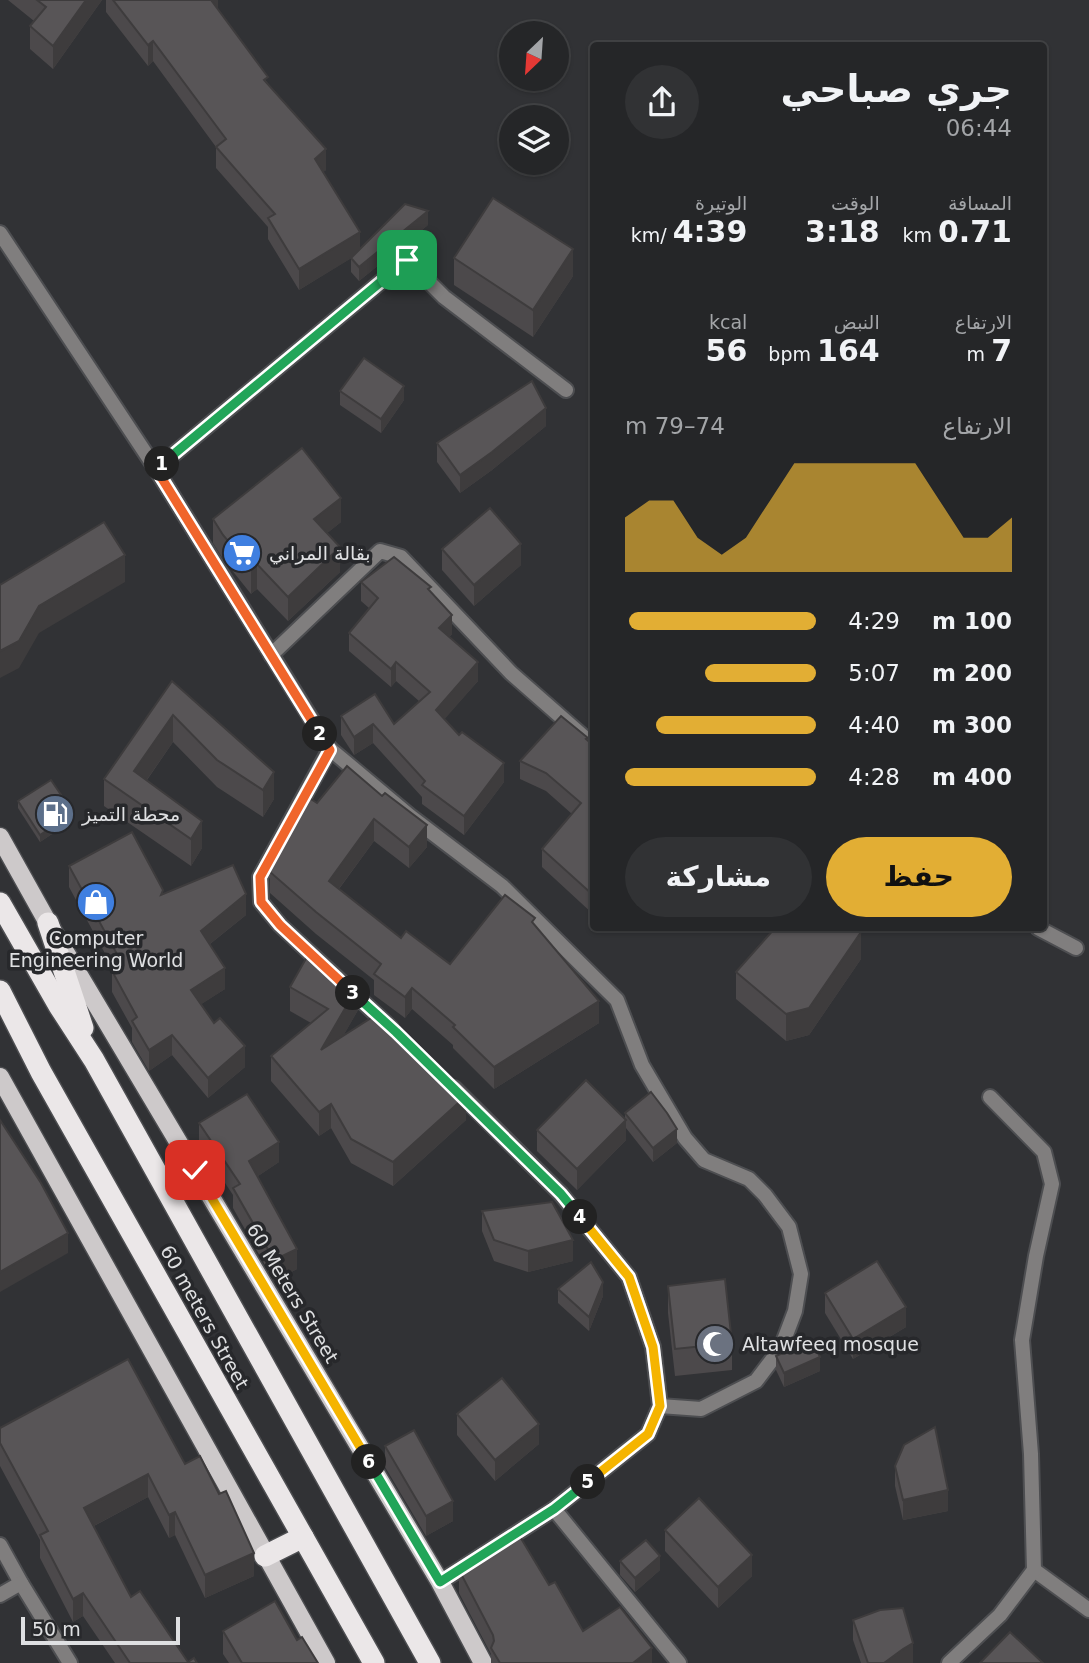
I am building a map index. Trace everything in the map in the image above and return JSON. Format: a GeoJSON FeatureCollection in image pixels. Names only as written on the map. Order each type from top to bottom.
{"type":"FeatureCollection","features":[{"type":"Feature","properties":{"kind":"highway","name":"60 meters Street"},"geometry":{"type":"LineString","coordinates":[[0,903],[59,1006],[94,1060],[430,1663]]}},
{"type":"Feature","properties":{"kind":"highway"},"geometry":{"type":"LineString","coordinates":[[48,923],[94,1060]]}},
{"type":"Feature","properties":{"kind":"highway","name":"60 meters Street"},"geometry":{"type":"LineString","coordinates":[[0,991],[41,1072],[374,1663]]}},
{"type":"Feature","properties":{"kind":"highway"},"geometry":{"type":"LineString","coordinates":[[265,1556],[303,1537]]}},
{"type":"Feature","properties":{"kind":"main road","name":"60 Meters Street"},"geometry":{"type":"LineString","coordinates":[[0,837],[48,923],[440,1582],[483,1663]]}},
{"type":"Feature","properties":{"kind":"main road"},"geometry":{"type":"LineString","coordinates":[[1,1080],[326,1663]]}},
{"type":"Feature","properties":{"kind":"street"},"geometry":{"type":"LineString","coordinates":[[0,233],[156,469],[330,750],[410,816],[502,886],[617,1000],[642,1065],[685,1138],[704,1160],[749,1179],[789,1227],[801,1274],[795,1311],[781,1348],[756,1381],[701,1409],[660,1406]]}},
{"type":"Feature","properties":{"kind":"street"},"geometry":{"type":"LineString","coordinates":[[156,469],[407,260],[444,297],[566,390]]}},
{"type":"Feature","properties":{"kind":"street"},"geometry":{"type":"LineString","coordinates":[[271,655],[380,551],[391,553],[401,557],[511,673],[590,743]]}},
{"type":"Feature","properties":{"kind":"street"},"geometry":{"type":"LineString","coordinates":[[330,750],[260,877],[261,902],[280,925],[406,1042]]}},
{"type":"Feature","properties":{"kind":"street"},"geometry":{"type":"LineString","coordinates":[[1044,931],[1076,948]]}},
{"type":"Feature","properties":{"kind":"street"},"geometry":{"type":"LineString","coordinates":[[440,1582],[554,1509],[648,1434],[660,1406],[653,1347],[629,1277],[561,1194],[445,1080]]}},
{"type":"Feature","properties":{"kind":"street"},"geometry":{"type":"LineString","coordinates":[[950,1663],[1000,1615],[1034,1570],[1031,1454],[1022,1340],[1036,1256],[1052,1184],[1044,1152],[990,1097]]}},
{"type":"Feature","properties":{"kind":"street"},"geometry":{"type":"LineString","coordinates":[[554,1509],[678,1663]]}},
{"type":"Feature","properties":{"kind":"street"},"geometry":{"type":"LineString","coordinates":[[0,1545],[70,1663]]}},
{"type":"Feature","properties":{"kind":"street"},"geometry":{"type":"LineString","coordinates":[[1034,1570],[1089,1610]]}},
{"type":"Feature","properties":{"kind":"street"},"geometry":{"type":"LineString","coordinates":[[0,1595],[21,1583]]}},
{"type":"Feature","properties":{"kind":"building"},"geometry":{"type":"Polygon","coordinates":[[[37,0],[86,0],[53,46],[30,26],[46,7],[37,0]]]}},
{"type":"Feature","properties":{"kind":"building"},"geometry":{"type":"Polygon","coordinates":[[[113,0],[211,0],[268,77],[264,80],[326,149],[315,159],[360,232],[299,269],[268,218],[275,214],[216,147],[226,139],[153,41],[148,45],[113,0]]]}},
{"type":"Feature","properties":{"kind":"building"},"geometry":{"type":"Polygon","coordinates":[[[493,198],[573,249],[533,310],[454,258],[493,198]]]}},
{"type":"Feature","properties":{"kind":"building"},"geometry":{"type":"Polygon","coordinates":[[[405,204],[428,211],[359,267],[351,258],[405,204]]]}},
{"type":"Feature","properties":{"kind":"building"},"geometry":{"type":"Polygon","coordinates":[[[364,358],[404,386],[381,419],[340,391],[364,358]]]}},
{"type":"Feature","properties":{"kind":"building"},"geometry":{"type":"Polygon","coordinates":[[[532,381],[546,408],[460,475],[437,443],[532,381]]]}},
{"type":"Feature","properties":{"kind":"building"},"geometry":{"type":"Polygon","coordinates":[[[302,448],[341,498],[314,519],[340,547],[288,597],[257,564],[251,569],[213,519],[302,448]]]}},
{"type":"Feature","properties":{"kind":"building"},"geometry":{"type":"Polygon","coordinates":[[[490,508],[521,544],[474,585],[442,549],[490,508]]]}},
{"type":"Feature","properties":{"kind":"building"},"geometry":{"type":"Polygon","coordinates":[[[104,522],[125,555],[39,606],[19,641],[0,651],[0,585],[104,522]]]}},
{"type":"Feature","properties":{"kind":"building"},"geometry":{"type":"Polygon","coordinates":[[[394,557],[431,587],[428,589],[452,615],[439,628],[478,662],[436,710],[459,735],[462,732],[504,763],[464,816],[422,785],[425,781],[373,724],[354,737],[341,716],[375,694],[394,724],[430,692],[396,662],[391,669],[349,633],[378,598],[361,582],[394,557]]]}},
{"type":"Feature","properties":{"kind":"building"},"geometry":{"type":"Polygon","coordinates":[[[172,681],[274,772],[263,790],[217,760],[173,715],[134,771],[202,821],[191,839],[104,779],[172,681]]]}},
{"type":"Feature","properties":{"kind":"building"},"geometry":{"type":"Polygon","coordinates":[[[561,716],[588,738],[590,892],[542,849],[581,803],[546,773],[520,761],[561,716]]]}},
{"type":"Feature","properties":{"kind":"building"},"geometry":{"type":"Polygon","coordinates":[[[347,766],[382,796],[385,793],[427,825],[409,847],[374,819],[329,881],[401,938],[406,931],[450,964],[505,895],[535,918],[532,922],[599,1001],[494,1067],[453,1027],[455,1025],[412,988],[405,997],[374,974],[381,964],[270,872],[273,858],[306,796],[317,803],[347,766]]]}},
{"type":"Feature","properties":{"kind":"building"},"geometry":{"type":"Polygon","coordinates":[[[51,780],[70,808],[70,815],[40,835],[18,801],[51,780]]]}},
{"type":"Feature","properties":{"kind":"building"},"geometry":{"type":"Polygon","coordinates":[[[132,832],[163,890],[161,895],[233,865],[246,894],[201,931],[225,968],[191,990],[214,1023],[220,1018],[245,1046],[208,1078],[172,1035],[149,1050],[132,1021],[137,1017],[112,971],[123,965],[69,866],[132,832]]]}},
{"type":"Feature","properties":{"kind":"building"},"geometry":{"type":"Polygon","coordinates":[[[772,931],[861,932],[809,1008],[786,1014],[736,972],[772,931]]]}},
{"type":"Feature","properties":{"kind":"building"},"geometry":{"type":"Polygon","coordinates":[[[308,955],[358,986],[321,1050],[382,1011],[466,1096],[393,1162],[351,1139],[331,1104],[319,1112],[271,1056],[328,1009],[290,987],[308,955]]]}},
{"type":"Feature","properties":{"kind":"building"},"geometry":{"type":"Polygon","coordinates":[[[586,1080],[626,1120],[577,1169],[537,1130],[586,1080]]]}},
{"type":"Feature","properties":{"kind":"building"},"geometry":{"type":"Polygon","coordinates":[[[651,1092],[677,1129],[653,1148],[625,1113],[651,1092]]]}},
{"type":"Feature","properties":{"kind":"building"},"geometry":{"type":"Polygon","coordinates":[[[247,1094],[279,1142],[249,1161],[297,1249],[274,1260],[233,1188],[240,1184],[199,1123],[247,1094]]]}},
{"type":"Feature","properties":{"kind":"building"},"geometry":{"type":"Polygon","coordinates":[[[0,1120],[41,1183],[68,1233],[0,1272],[0,1120]]]}},
{"type":"Feature","properties":{"kind":"building"},"geometry":{"type":"Polygon","coordinates":[[[552,1202],[573,1240],[528,1251],[494,1240],[482,1211],[552,1202]]]}},
{"type":"Feature","properties":{"kind":"building"},"geometry":{"type":"Polygon","coordinates":[[[877,1261],[906,1307],[853,1339],[825,1293],[877,1261]]]}},
{"type":"Feature","properties":{"kind":"building"},"geometry":{"type":"Polygon","coordinates":[[[591,1262],[603,1282],[589,1317],[558,1289],[591,1262]]]}},
{"type":"Feature","properties":{"kind":"building"},"geometry":{"type":"Polygon","coordinates":[[[725,1279],[732,1343],[675,1349],[668,1286],[725,1279]]]}},
{"type":"Feature","properties":{"kind":"building"},"geometry":{"type":"Polygon","coordinates":[[[812,1340],[820,1357],[784,1373],[776,1356],[812,1340]]]}},
{"type":"Feature","properties":{"kind":"building"},"geometry":{"type":"Polygon","coordinates":[[[128,1359],[185,1464],[200,1456],[219,1494],[226,1491],[254,1553],[205,1575],[175,1512],[169,1515],[148,1474],[84,1508],[131,1597],[140,1591],[188,1662],[194,1658],[197,1663],[130,1663],[83,1593],[73,1599],[40,1535],[48,1531],[0,1443],[0,1428],[128,1359]]]}},
{"type":"Feature","properties":{"kind":"building"},"geometry":{"type":"Polygon","coordinates":[[[502,1378],[539,1424],[495,1460],[457,1414],[502,1378]]]}},
{"type":"Feature","properties":{"kind":"building"},"geometry":{"type":"Polygon","coordinates":[[[935,1427],[948,1490],[903,1500],[895,1466],[904,1445],[935,1427]]]}},
{"type":"Feature","properties":{"kind":"building"},"geometry":{"type":"Polygon","coordinates":[[[414,1430],[453,1501],[426,1516],[385,1446],[414,1430]]]}},
{"type":"Feature","properties":{"kind":"building"},"geometry":{"type":"Polygon","coordinates":[[[699,1498],[752,1555],[718,1587],[665,1530],[699,1498]]]}},
{"type":"Feature","properties":{"kind":"building"},"geometry":{"type":"Polygon","coordinates":[[[519,1535],[549,1585],[555,1582],[583,1631],[620,1607],[652,1648],[633,1663],[500,1663],[491,1648],[493,1635],[459,1570],[519,1535]]]}},
{"type":"Feature","properties":{"kind":"building"},"geometry":{"type":"Polygon","coordinates":[[[646,1540],[660,1556],[635,1578],[620,1561],[646,1540]]]}},
{"type":"Feature","properties":{"kind":"building"},"geometry":{"type":"Polygon","coordinates":[[[275,1601],[297,1640],[302,1637],[318,1663],[242,1663],[223,1631],[275,1601]]]}},
{"type":"Feature","properties":{"kind":"building"},"geometry":{"type":"Polygon","coordinates":[[[903,1608],[913,1643],[884,1663],[868,1663],[853,1620],[880,1610],[903,1608]]]}},
{"type":"Feature","properties":{"kind":"building"},"geometry":{"type":"Polygon","coordinates":[[[1010,1632],[1043,1663],[980,1663],[1010,1632]]]}},
{"type":"Feature","properties":{"kind":"place","name":"بقالة المراني"},"geometry":{"type":"Point","coordinates":[242,553]}},
{"type":"Feature","properties":{"kind":"place","name":"محطة التميز"},"geometry":{"type":"Point","coordinates":[55,814]}},
{"type":"Feature","properties":{"kind":"place","name":"Computer Engineering World"},"geometry":{"type":"Point","coordinates":[96,902]}},
{"type":"Feature","properties":{"kind":"place","name":"Altawfeeq mosque"},"geometry":{"type":"Point","coordinates":[715,1344]}},
{"type":"Feature","properties":{"kind":"route"},"geometry":{"type":"LineString","coordinates":[[195,1170],[440,1582],[554,1509],[648,1434],[660,1406],[653,1347],[629,1277],[561,1194],[396,1032],[280,925],[261,902],[260,877],[330,750],[156,469],[407,260]]}}]}
